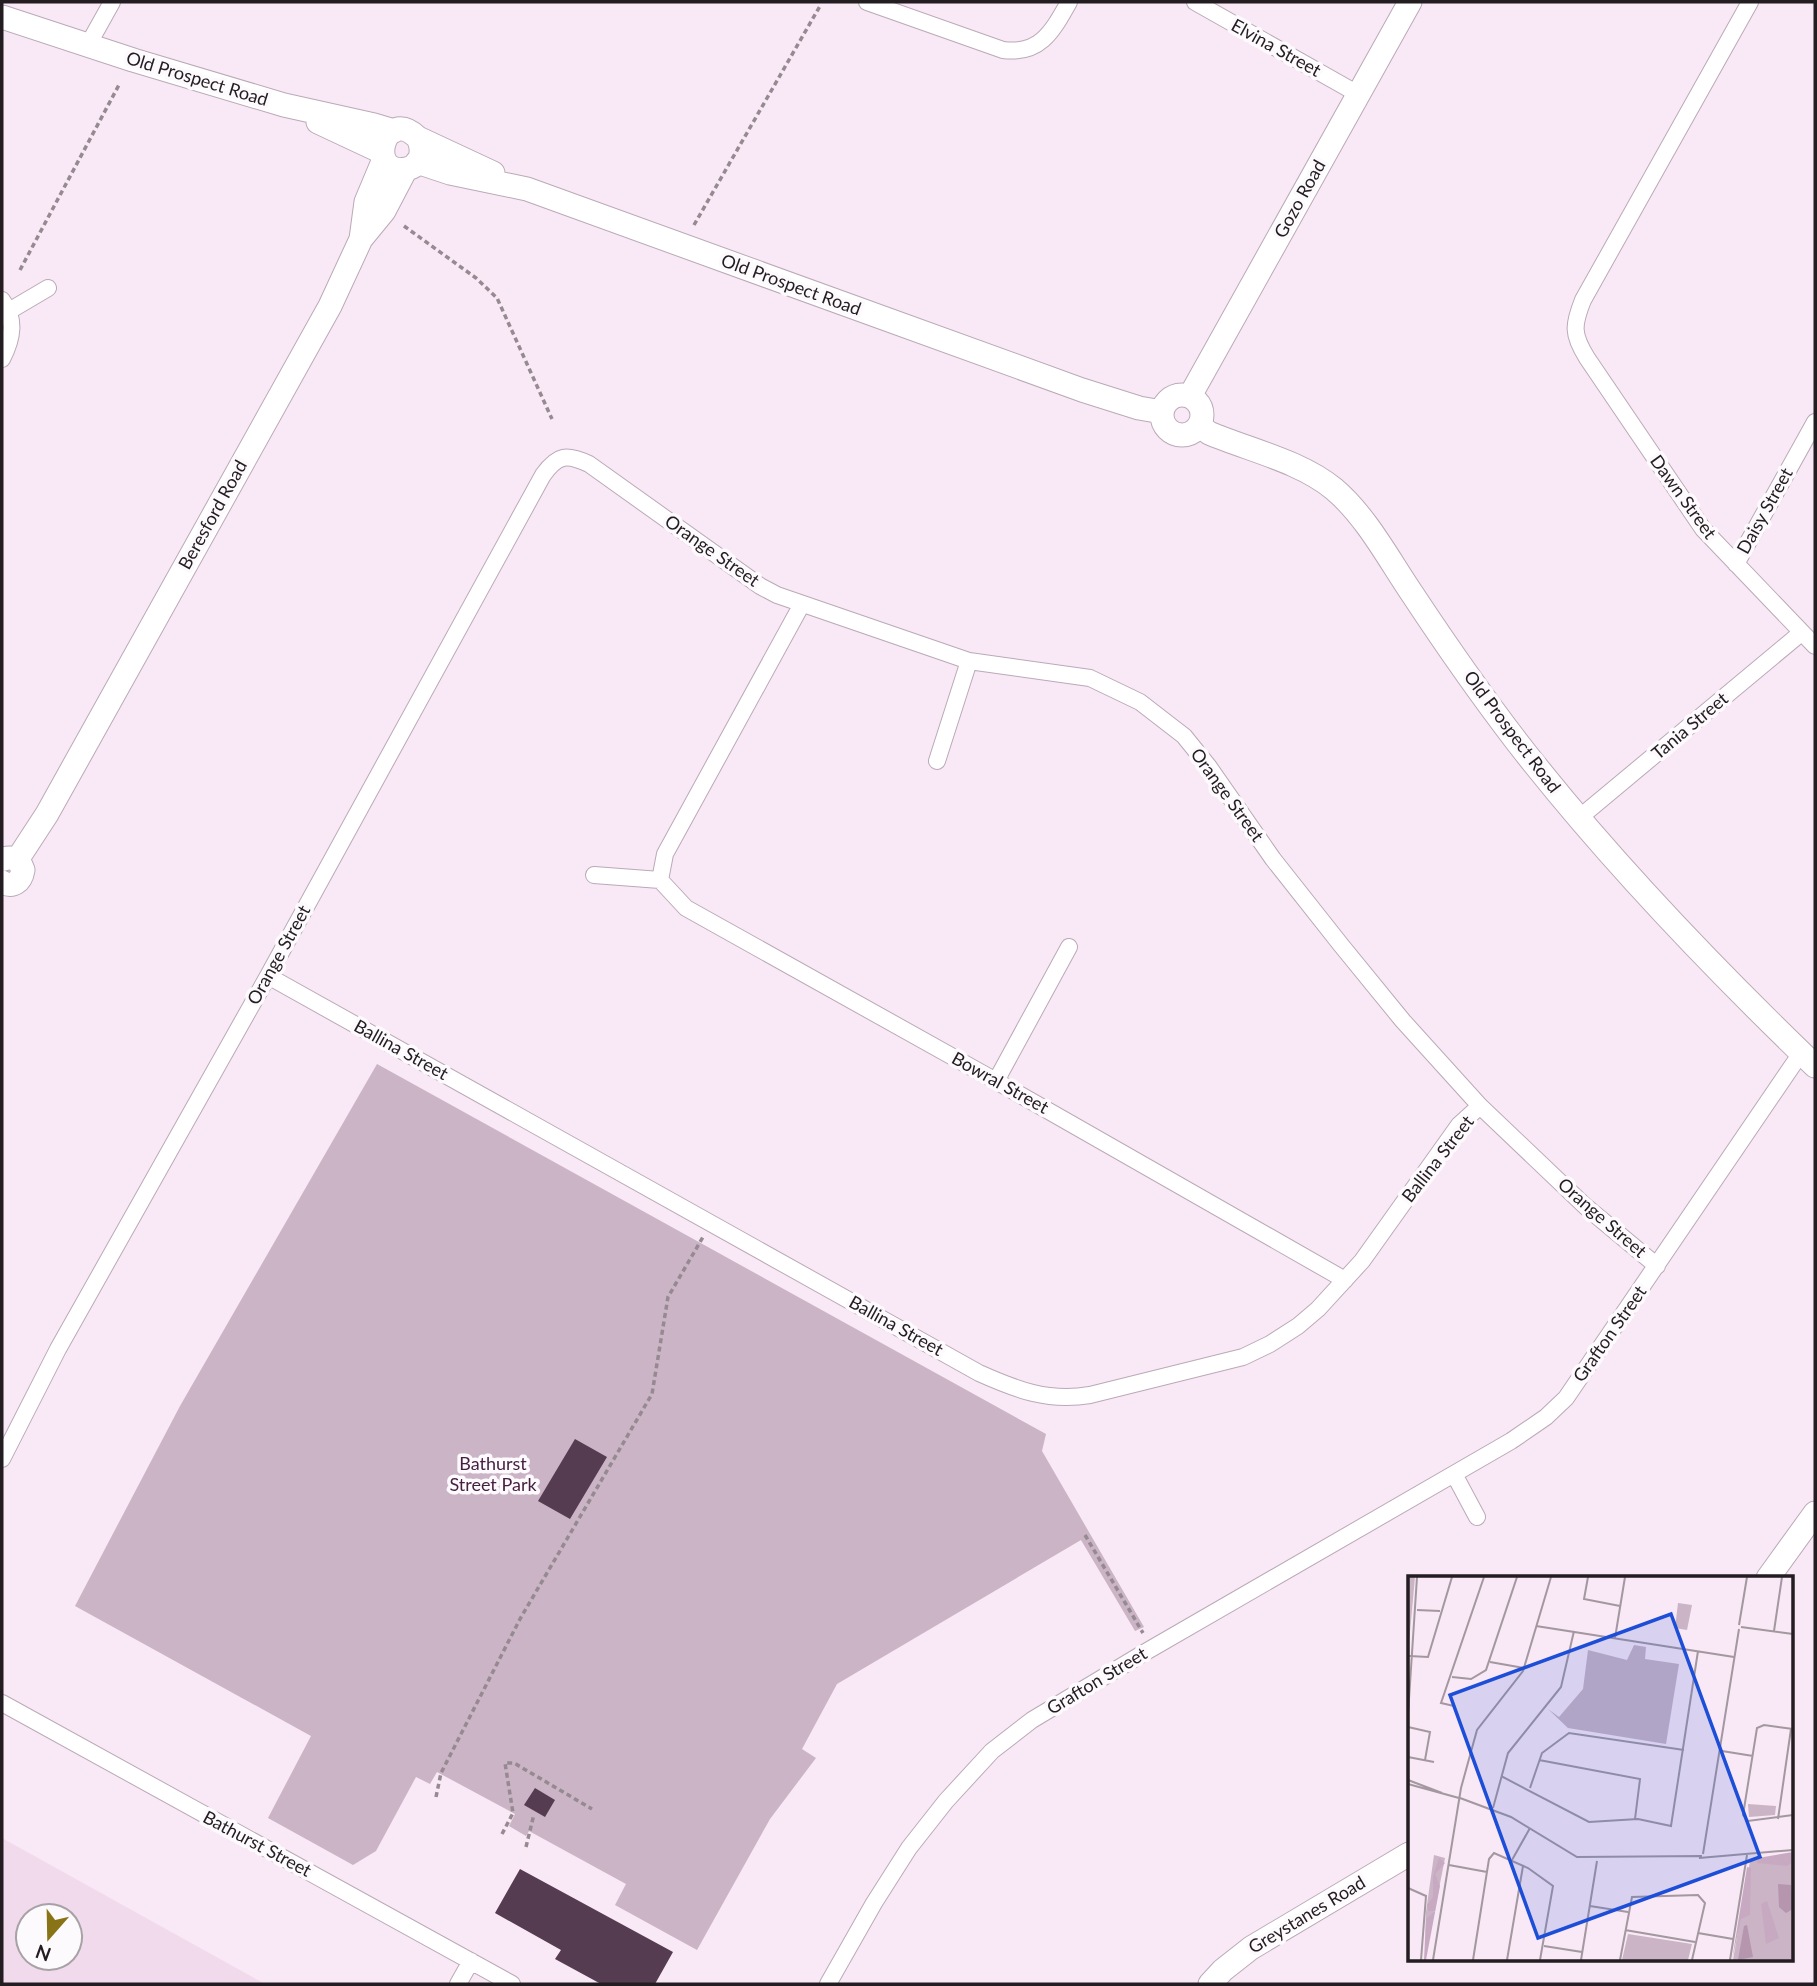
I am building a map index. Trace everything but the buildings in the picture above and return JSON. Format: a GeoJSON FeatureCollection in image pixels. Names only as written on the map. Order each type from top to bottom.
{"type":"FeatureCollection","features":[{"type":"Feature","properties":{"kind":"main road","name":"Gozo Road"},"geometry":{"type":"LineString","coordinates":[[1190,396],[1410,2]]}},
{"type":"Feature","properties":{"kind":"main road","name":"Old Prospect Road"},"geometry":{"type":"LineString","coordinates":[[2,17],[284,105],[394,131]]}},
{"type":"Feature","properties":{"kind":"main road"},"geometry":{"type":"LineString","coordinates":[[284,105],[383,156],[394,168],[412,166],[422,150],[418,138]]}},
{"type":"Feature","properties":{"kind":"main road"},"geometry":{"type":"LineString","coordinates":[[361,239],[366,202],[383,156],[385,140],[394,131],[407,130],[418,138],[527,189]]}},
{"type":"Feature","properties":{"kind":"main road","name":"Old Prospect Road"},"geometry":{"type":"LineString","coordinates":[[412,166],[527,189],[1082,390],[1139,408],[1162,412]]}},
{"type":"Feature","properties":{"kind":"main road","name":"Beresford Road"},"geometry":{"type":"LineString","coordinates":[[3,886],[15,884],[22,875],[22,866],[9,860],[47,814],[323,318],[361,239],[412,166]]}},
{"type":"Feature","properties":{"kind":"main road"},"geometry":{"type":"LineString","coordinates":[[1190,396],[1202,410],[1202,419],[1200,426],[1189,434],[1176,434],[1164,425],[1162,412],[1165,404],[1172,398],[1190,396]]}},
{"type":"Feature","properties":{"kind":"main road","name":"Old Prospect Road"},"geometry":{"type":"LineString","coordinates":[[1200,426],[1209,433],[1303,470],[1324,482],[1344,499],[1368,528],[1484,697],[1579,818],[1692,943],[1808,1059]]}},
{"type":"Feature","properties":{"kind":"main road"},"geometry":{"type":"LineString","coordinates":[[1769,1576],[1815,1513]]}},
{"type":"Feature","properties":{"kind":"main road","name":"Greystanes Road"},"geometry":{"type":"LineString","coordinates":[[1210,1984],[1251,1948],[1408,1855]]}},
{"type":"Feature","properties":{"kind":"street"},"geometry":{"type":"LineString","coordinates":[[88,45],[112,2]]}},
{"type":"Feature","properties":{"kind":"street"},"geometry":{"type":"LineString","coordinates":[[867,2],[1003,50],[1021,51],[1033,56],[1069,2]]}},
{"type":"Feature","properties":{"kind":"street","name":"Elvina Street"},"geometry":{"type":"LineString","coordinates":[[1195,2],[1358,94]]}},
{"type":"Feature","properties":{"kind":"street"},"geometry":{"type":"LineString","coordinates":[[1558,330],[1574,331],[1583,300],[1750,2]]}},
{"type":"Feature","properties":{"kind":"street"},"geometry":{"type":"LineString","coordinates":[[2,359],[12,331],[11,317],[5,306],[48,288]]}},
{"type":"Feature","properties":{"kind":"street","name":"Dawn Street"},"geometry":{"type":"LineString","coordinates":[[1574,331],[1587,358],[1703,529],[1815,646]]}},
{"type":"Feature","properties":{"kind":"street","name":"Daisy Street"},"geometry":{"type":"LineString","coordinates":[[1736,564],[1815,422]]}},
{"type":"Feature","properties":{"kind":"street","name":"Orange Street"},"geometry":{"type":"LineString","coordinates":[[2,1460],[58,1349],[268,976],[543,475],[562,452],[589,464],[760,586],[777,595],[969,661],[1090,678],[1140,702],[1184,736],[1273,859],[1403,1021],[1480,1105],[1585,1206],[1657,1266]]}},
{"type":"Feature","properties":{"kind":"street"},"geometry":{"type":"LineString","coordinates":[[594,875],[660,880],[665,854],[802,604]]}},
{"type":"Feature","properties":{"kind":"street","name":"Tania Street"},"geometry":{"type":"LineString","coordinates":[[1579,818],[1801,633]]}},
{"type":"Feature","properties":{"kind":"street"},"geometry":{"type":"LineString","coordinates":[[937,761],[969,661]]}},
{"type":"Feature","properties":{"kind":"street","name":"Bowral Street"},"geometry":{"type":"LineString","coordinates":[[660,880],[686,908],[1345,1280]]}},
{"type":"Feature","properties":{"kind":"street"},"geometry":{"type":"LineString","coordinates":[[996,1081],[1069,947]]}},
{"type":"Feature","properties":{"kind":"street","name":"Ballina Street"},"geometry":{"type":"LineString","coordinates":[[268,976],[979,1373],[1035,1395],[1050,1397],[1090,1395],[1243,1357],[1298,1326],[1318,1309],[1362,1261],[1460,1125],[1480,1105]]}},
{"type":"Feature","properties":{"kind":"street","name":"Grafton Street"},"geometry":{"type":"LineString","coordinates":[[828,1984],[909,1848],[946,1801],[992,1751],[1032,1720],[1511,1441],[1546,1417],[1566,1398],[1657,1266],[1808,1059]]}},
{"type":"Feature","properties":{"kind":"street"},"geometry":{"type":"LineString","coordinates":[[1454,1474],[1477,1517]]}},
{"type":"Feature","properties":{"kind":"street","name":"Bathurst Street"},"geometry":{"type":"LineString","coordinates":[[2,1703],[512,1984]]}},
{"type":"Feature","properties":{"kind":"street"},"geometry":{"type":"LineString","coordinates":[[458,1984],[471,1961]]}},
{"type":"Feature","properties":{"kind":"path"},"geometry":{"type":"LineString","coordinates":[[694,225],[820,6]]}},
{"type":"Feature","properties":{"kind":"path"},"geometry":{"type":"LineString","coordinates":[[20,270],[120,83]]}},
{"type":"Feature","properties":{"kind":"path"},"geometry":{"type":"LineString","coordinates":[[404,226],[476,278],[497,298],[552,419]]}},
{"type":"Feature","properties":{"kind":"path"},"geometry":{"type":"LineString","coordinates":[[436,1797],[441,1773],[520,1619],[652,1394],[668,1297],[711,1223]]}},
{"type":"Feature","properties":{"kind":"path"},"geometry":{"type":"LineString","coordinates":[[1085,1535],[1143,1633]]}},
{"type":"Feature","properties":{"kind":"path"},"geometry":{"type":"LineString","coordinates":[[502,1834],[513,1813],[505,1763],[514,1763],[592,1809]]}},
{"type":"Feature","properties":{"kind":"path"},"geometry":{"type":"LineString","coordinates":[[526,1847],[534,1814]]}},
{"type":"Feature","properties":{"kind":"shaded area"},"geometry":{"type":"Polygon","coordinates":[[[2,1838],[265,1984],[2,1984],[2,1838]]]}},
{"type":"Feature","properties":{"kind":"green space","name":"Bathurst Street Park"},"geometry":{"type":"Polygon","coordinates":[[[377,1064],[1046,1434],[1042,1451],[1144,1627],[1135,1631],[1081,1540],[837,1684],[802,1749],[816,1758],[770,1819],[697,1950],[615,1905],[626,1884],[529,1831],[526,1836],[509,1826],[515,1814],[437,1772],[430,1784],[416,1777],[376,1851],[353,1865],[268,1818],[311,1736],[75,1606],[180,1406],[377,1064]]]}}]}
